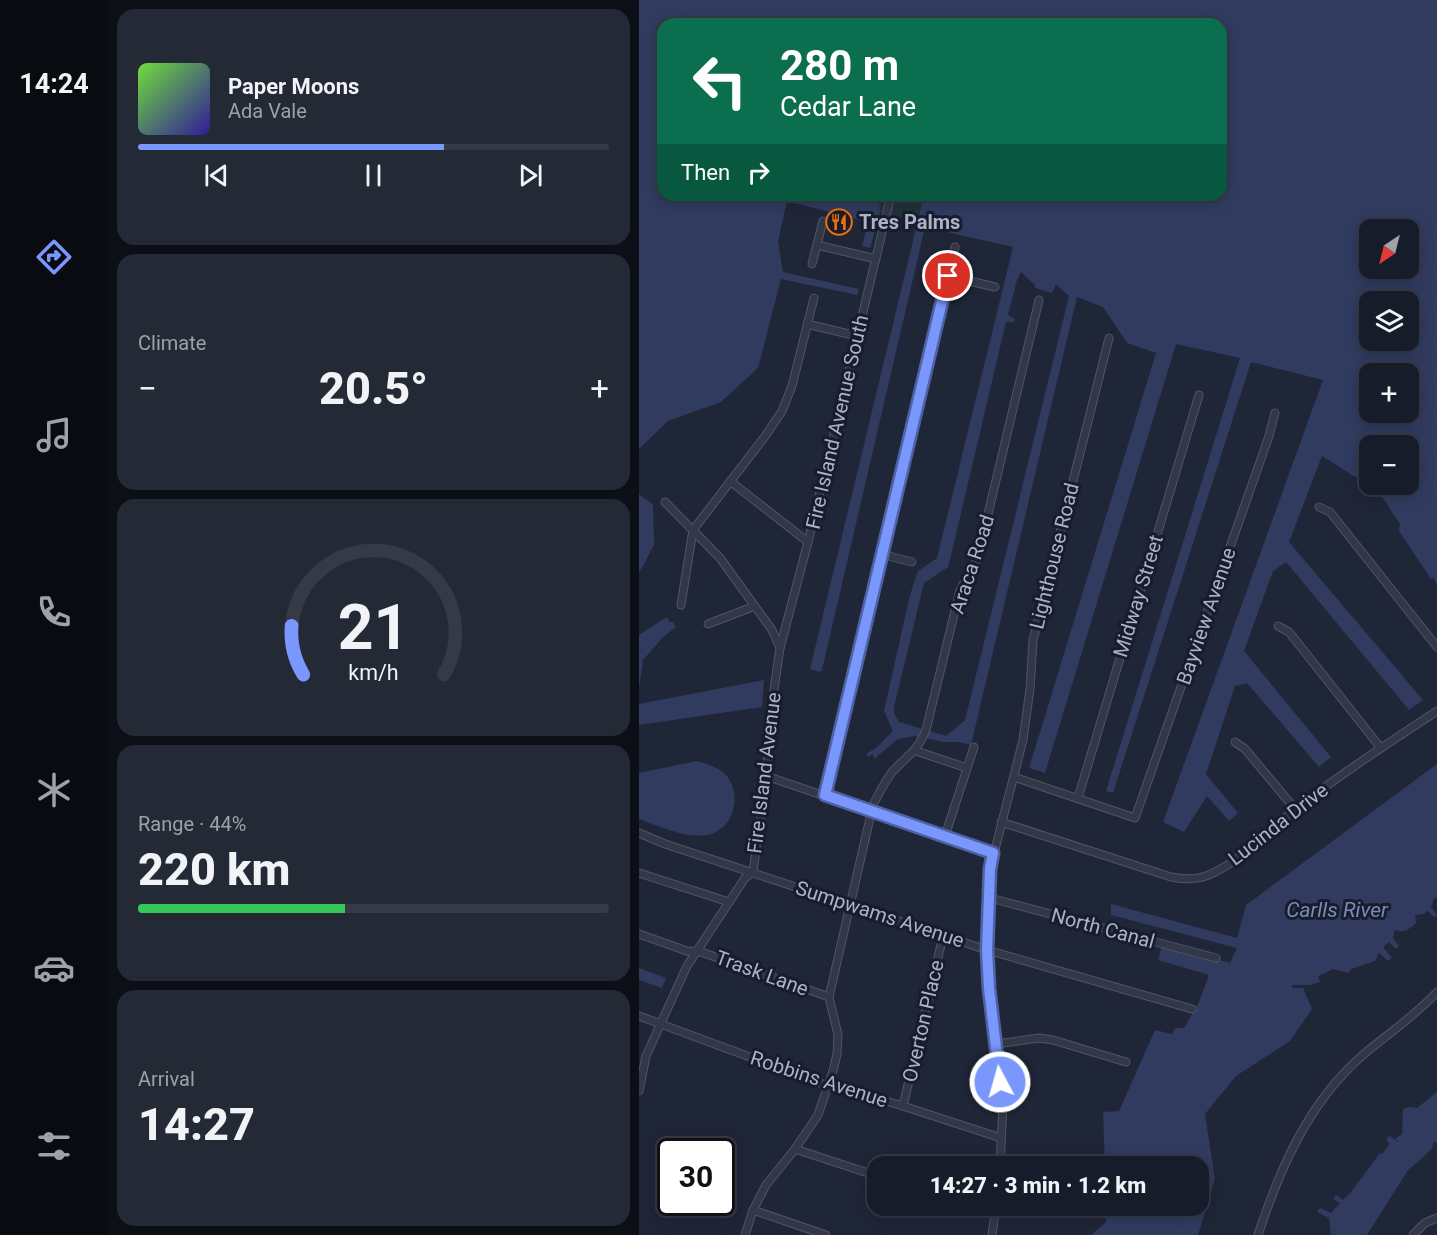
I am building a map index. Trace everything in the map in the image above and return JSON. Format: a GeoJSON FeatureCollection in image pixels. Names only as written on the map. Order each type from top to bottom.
{"type":"FeatureCollection","features":[{"type":"Feature","properties":{"kind":"street","name":"Fire Island Avenue South"},"geometry":{"type":"LineString","coordinates":[[780,648],[808,542],[890,201]]}},
{"type":"Feature","properties":{"kind":"street"},"geometry":{"type":"LineString","coordinates":[[812,264],[823,221]]}},
{"type":"Feature","properties":{"kind":"street"},"geometry":{"type":"LineString","coordinates":[[817,245],[876,259]]}},
{"type":"Feature","properties":{"kind":"street"},"geometry":{"type":"LineString","coordinates":[[825,795],[955,247]]}},
{"type":"Feature","properties":{"kind":"street"},"geometry":{"type":"LineString","coordinates":[[948,276],[995,287]]}},
{"type":"Feature","properties":{"kind":"street"},"geometry":{"type":"LineString","coordinates":[[681,605],[693,530],[782,411],[792,386],[814,298]]}},
{"type":"Feature","properties":{"kind":"street","name":"Araca Road"},"geometry":{"type":"LineString","coordinates":[[829,997],[852,905],[873,805],[883,785],[893,772],[916,751],[926,730],[960,590],[977,560],[1039,300]]}},
{"type":"Feature","properties":{"kind":"street"},"geometry":{"type":"LineString","coordinates":[[807,324],[857,336]]}},
{"type":"Feature","properties":{"kind":"street","name":"Lighthouse Road"},"geometry":{"type":"LineString","coordinates":[[1000,1156],[1003,1104],[989,988],[987,950],[990,869],[1014,777],[1027,712],[1033,640],[1109,338]]}},
{"type":"Feature","properties":{"kind":"street","name":"Midway Street"},"geometry":{"type":"LineString","coordinates":[[1078,798],[1199,395]]}},
{"type":"Feature","properties":{"kind":"street","name":"Bayview Avenue"},"geometry":{"type":"LineString","coordinates":[[1078,798],[1135,818],[1269,436],[1275,412]]}},
{"type":"Feature","properties":{"kind":"street"},"geometry":{"type":"LineString","coordinates":[[730,481],[808,542]]}},
{"type":"Feature","properties":{"kind":"street"},"geometry":{"type":"LineString","coordinates":[[665,502],[720,558],[772,630],[780,648]]}},
{"type":"Feature","properties":{"kind":"street"},"geometry":{"type":"LineString","coordinates":[[1319,507],[1330,512],[1437,647]]}},
{"type":"Feature","properties":{"kind":"street"},"geometry":{"type":"LineString","coordinates":[[881,554],[912,562]]}},
{"type":"Feature","properties":{"kind":"street"},"geometry":{"type":"LineString","coordinates":[[708,624],[755,606]]}},
{"type":"Feature","properties":{"kind":"street"},"geometry":{"type":"LineString","coordinates":[[1278,626],[1289,632],[1380,747]]}},
{"type":"Feature","properties":{"kind":"street","name":"Fire Island Avenue"},"geometry":{"type":"LineString","coordinates":[[639,1091],[646,1056],[687,966],[745,878],[753,872],[767,776],[773,696],[780,648]]}},
{"type":"Feature","properties":{"kind":"street","name":"Lucinda Drive"},"geometry":{"type":"LineString","coordinates":[[1002,822],[1171,877],[1187,880],[1213,873],[1229,864],[1295,809],[1380,747],[1437,711]]}},
{"type":"Feature","properties":{"kind":"street"},"geometry":{"type":"LineString","coordinates":[[1235,742],[1245,749],[1295,809]]}},
{"type":"Feature","properties":{"kind":"street"},"geometry":{"type":"LineString","coordinates":[[945,836],[974,747]]}},
{"type":"Feature","properties":{"kind":"street"},"geometry":{"type":"LineString","coordinates":[[916,751],[967,768]]}},
{"type":"Feature","properties":{"kind":"street"},"geometry":{"type":"LineString","coordinates":[[767,776],[993,853]]}},
{"type":"Feature","properties":{"kind":"street"},"geometry":{"type":"LineString","coordinates":[[1014,777],[1078,798]]}},
{"type":"Feature","properties":{"kind":"street","name":"Sumpwams Avenue"},"geometry":{"type":"LineString","coordinates":[[639,833],[665,844],[943,936],[1192,1009]]}},
{"type":"Feature","properties":{"kind":"street"},"geometry":{"type":"LineString","coordinates":[[639,873],[729,902]]}},
{"type":"Feature","properties":{"kind":"street","name":"North Canal"},"geometry":{"type":"LineString","coordinates":[[990,898],[1216,958]]}},
{"type":"Feature","properties":{"kind":"street","name":"Trask Lane"},"geometry":{"type":"LineString","coordinates":[[639,934],[687,951],[701,952],[829,997]]}},
{"type":"Feature","properties":{"kind":"street","name":"Overton Place"},"geometry":{"type":"LineString","coordinates":[[903,1106],[943,936]]}},
{"type":"Feature","properties":{"kind":"street"},"geometry":{"type":"LineString","coordinates":[[1258,1235],[1295,1142],[1314,1111],[1339,1079],[1363,1055],[1410,1019],[1437,992]]}},
{"type":"Feature","properties":{"kind":"street"},"geometry":{"type":"LineString","coordinates":[[745,1235],[753,1210],[766,1185],[795,1149],[817,1115],[828,1086],[837,1053],[838,1035],[829,997]]}},
{"type":"Feature","properties":{"kind":"street","name":"Robbins Avenue"},"geometry":{"type":"LineString","coordinates":[[639,1016],[828,1086],[903,1106],[1001,1138]]}},
{"type":"Feature","properties":{"kind":"street"},"geometry":{"type":"LineString","coordinates":[[997,1044],[1039,1038],[1127,1062]]}},
{"type":"Feature","properties":{"kind":"street"},"geometry":{"type":"LineString","coordinates":[[795,1149],[867,1173]]}},
{"type":"Feature","properties":{"kind":"street"},"geometry":{"type":"LineString","coordinates":[[753,1210],[826,1235]]}},
{"type":"Feature","properties":{"kind":"street"},"geometry":{"type":"LineString","coordinates":[[992,1235],[995,1216]]}},
{"type":"Feature","properties":{"kind":"street"},"geometry":{"type":"LineString","coordinates":[[1413,1235],[1425,1223],[1437,1218]]}},
{"type":"Feature","properties":{"kind":"shaded area"},"geometry":{"type":"Polygon","coordinates":[[[874,201],[922,201],[917,222],[878,212],[879,202],[874,201]]]}},
{"type":"Feature","properties":{"kind":"water"},"geometry":{"type":"Polygon","coordinates":[[[639,0],[1437,0],[1437,584],[1433,578],[1431,579],[1399,531],[1400,524],[1381,495],[1419,495],[1419,435],[1359,435],[1359,479],[1322,456],[1289,542],[1423,700],[1409,710],[1286,562],[1273,571],[1244,651],[1331,757],[1319,767],[1247,683],[1235,686],[1206,774],[1238,813],[1229,821],[1207,796],[1184,832],[1163,822],[1323,380],[1251,362],[1113,793],[1106,791],[1240,358],[1176,344],[1045,773],[1029,768],[1156,353],[1127,343],[1103,307],[1077,297],[971,745],[914,736],[898,739],[874,759],[873,754],[868,757],[866,754],[876,748],[893,731],[884,711],[910,595],[918,571],[937,558],[1013,247],[925,227],[822,670],[820,672],[810,669],[923,201],[1227,201],[1227,18],[657,18],[657,201],[787,201],[778,241],[783,272],[859,289],[857,295],[781,279],[758,368],[721,402],[668,421],[639,449],[639,0]],[[1021,272],[1008,315],[1015,319],[1014,322],[1006,322],[948,567],[924,583],[894,707],[894,713],[899,722],[946,736],[965,720],[1069,296],[1056,284],[1052,293],[1035,288],[1035,285],[1021,272]]]}},
{"type":"Feature","properties":{"kind":"water"},"geometry":{"type":"Polygon","coordinates":[[[787,201],[879,202],[880,213],[870,248],[862,246],[868,222],[787,201]]]}},
{"type":"Feature","properties":{"kind":"water"},"geometry":{"type":"Polygon","coordinates":[[[639,494],[653,505],[654,545],[639,573],[639,494]]]}},
{"type":"Feature","properties":{"kind":"water"},"geometry":{"type":"Polygon","coordinates":[[[667,617],[676,627],[663,637],[643,660],[639,688],[639,635],[667,617]]]}},
{"type":"Feature","properties":{"kind":"water"},"geometry":{"type":"Polygon","coordinates":[[[764,680],[762,707],[639,725],[639,704],[764,680]]]}},
{"type":"Feature","properties":{"kind":"water"},"geometry":{"type":"Polygon","coordinates":[[[697,761],[719,770],[731,783],[735,801],[733,811],[724,826],[716,832],[699,836],[673,831],[639,819],[639,773],[697,761]]]}},
{"type":"Feature","properties":{"kind":"water","name":"Carlls River"},"geometry":{"type":"Polygon","coordinates":[[[1437,764],[1437,897],[1431,907],[1437,915],[1434,917],[1427,911],[1424,914],[1415,915],[1416,923],[1411,927],[1404,931],[1395,930],[1393,938],[1399,946],[1396,949],[1389,942],[1383,947],[1392,958],[1388,961],[1379,953],[1375,961],[1351,969],[1348,973],[1333,969],[1318,976],[1320,982],[1311,985],[1292,985],[1293,988],[1303,988],[1312,1009],[1290,1041],[1236,1076],[1205,1114],[1215,1179],[1209,1199],[1209,1156],[1105,1156],[1103,1112],[1119,1111],[1155,1030],[1172,1034],[1175,1028],[1184,1028],[1199,1002],[1209,975],[1158,960],[1162,945],[1230,963],[1237,948],[1111,915],[1111,904],[1237,938],[1246,905],[1437,764]]]}},
{"type":"Feature","properties":{"kind":"water"},"geometry":{"type":"Polygon","coordinates":[[[639,968],[666,978],[662,988],[639,980],[639,968]]]}},
{"type":"Feature","properties":{"kind":"water"},"geometry":{"type":"Polygon","coordinates":[[[1437,1092],[1437,1143],[1434,1142],[1431,1150],[1408,1170],[1367,1235],[1331,1235],[1329,1218],[1317,1212],[1320,1208],[1331,1213],[1340,1203],[1333,1199],[1336,1195],[1343,1200],[1351,1192],[1380,1153],[1382,1154],[1390,1144],[1386,1140],[1389,1136],[1400,1143],[1395,1139],[1402,1134],[1403,1109],[1417,1108],[1437,1092]]]}},
{"type":"Feature","properties":{"kind":"water","name":"Carlls River"},"geometry":{"type":"Polygon","coordinates":[[[1106,1216],[1204,1216],[1198,1235],[1091,1235],[1106,1222],[1106,1216]]]}},
{"type":"Feature","properties":{"kind":"place","name":"Tres Palms"},"geometry":{"type":"Point","coordinates":[839,222]}},
{"type":"Feature","properties":{"kind":"route"},"geometry":{"type":"LineString","coordinates":[[948,276],[825,795],[993,853],[990,869],[987,950],[1000,1082]]}}]}
